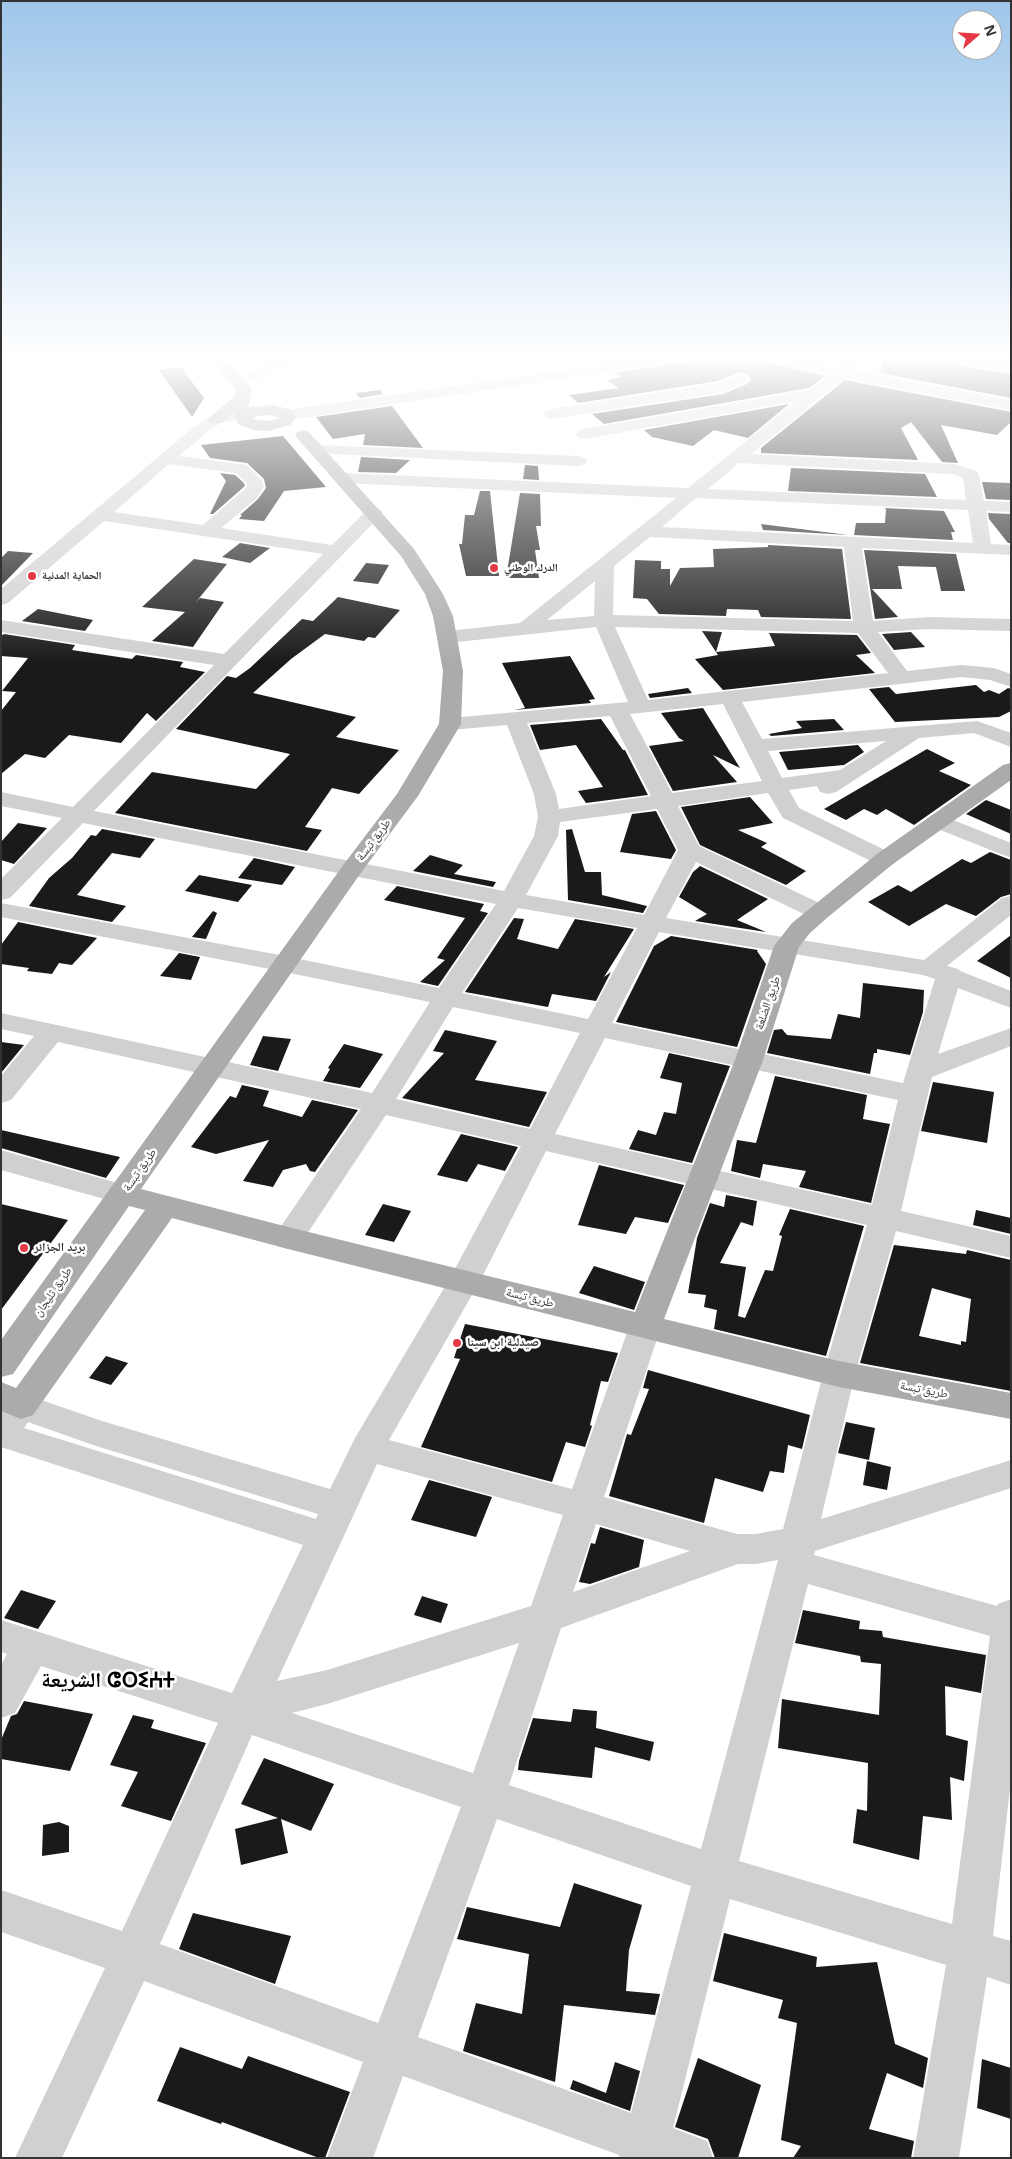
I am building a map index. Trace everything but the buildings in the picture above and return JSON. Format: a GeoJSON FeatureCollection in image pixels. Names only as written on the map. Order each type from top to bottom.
{"type":"FeatureCollection","features":[{"type":"Feature","properties":{"kind":"main road","name":"طريق تبسة"},"geometry":{"type":"LineString","coordinates":[[328,462],[408,553],[434,594],[444,616],[453,671],[450,724],[407,796],[352,870],[122,1194],[288,1238],[839,1374],[1011,1406]]}},
{"type":"Feature","properties":{"kind":"main road","name":"طريق الضلعة"},"geometry":{"type":"LineString","coordinates":[[645,1327],[749,1060],[787,946],[801,928],[819,912],[885,859],[1011,770]]}},
{"type":"Feature","properties":{"kind":"main road","name":"طريق ثليجان"},"geometry":{"type":"LineString","coordinates":[[1,1365],[122,1194]]}},
{"type":"Feature","properties":{"kind":"main road"},"geometry":{"type":"LineString","coordinates":[[11,1400],[164,1206]]}},
{"type":"Feature","properties":{"kind":"street"},"geometry":{"type":"LineString","coordinates":[[1,600],[165,462]]}},
{"type":"Feature","properties":{"kind":"street"},"geometry":{"type":"LineString","coordinates":[[181,462],[241,469],[254,480],[256,487],[251,494],[207,531]]}},
{"type":"Feature","properties":{"kind":"street"},"geometry":{"type":"LineString","coordinates":[[573,488],[579,462]]}},
{"type":"Feature","properties":{"kind":"street"},"geometry":{"type":"LineString","coordinates":[[526,628],[730,462]]}},
{"type":"Feature","properties":{"kind":"street"},"geometry":{"type":"LineString","coordinates":[[810,462],[954,469],[971,475],[983,549]]}},
{"type":"Feature","properties":{"kind":"street"},"geometry":{"type":"LineString","coordinates":[[343,478],[1011,507]]}},
{"type":"Feature","properties":{"kind":"street"},"geometry":{"type":"LineString","coordinates":[[1,893],[374,513]]}},
{"type":"Feature","properties":{"kind":"street"},"geometry":{"type":"LineString","coordinates":[[101,515],[336,551]]}},
{"type":"Feature","properties":{"kind":"street"},"geometry":{"type":"LineString","coordinates":[[645,531],[1011,550]]}},
{"type":"Feature","properties":{"kind":"street"},"geometry":{"type":"LineString","coordinates":[[852,542],[864,627],[902,678]]}},
{"type":"Feature","properties":{"kind":"street"},"geometry":{"type":"LineString","coordinates":[[605,564],[603,621],[642,707]]}},
{"type":"Feature","properties":{"kind":"street"},"geometry":{"type":"LineString","coordinates":[[448,638],[603,621],[864,627],[929,623],[1011,625]]}},
{"type":"Feature","properties":{"kind":"street"},"geometry":{"type":"LineString","coordinates":[[1,626],[229,661]]}},
{"type":"Feature","properties":{"kind":"street"},"geometry":{"type":"LineString","coordinates":[[450,724],[617,710],[961,671],[994,674],[1011,681]]}},
{"type":"Feature","properties":{"kind":"street"},"geometry":{"type":"LineString","coordinates":[[730,698],[791,813],[885,859]]}},
{"type":"Feature","properties":{"kind":"street"},"geometry":{"type":"LineString","coordinates":[[617,710],[690,850],[819,912]]}},
{"type":"Feature","properties":{"kind":"street"},"geometry":{"type":"LineString","coordinates":[[288,1238],[379,1104],[446,997],[511,900],[546,836],[549,818],[545,794],[515,719]]}},
{"type":"Feature","properties":{"kind":"street"},"geometry":{"type":"LineString","coordinates":[[756,746],[977,727],[1011,741]]}},
{"type":"Feature","properties":{"kind":"street"},"geometry":{"type":"LineString","coordinates":[[791,813],[844,776],[916,732]]}},
{"type":"Feature","properties":{"kind":"street"},"geometry":{"type":"LineString","coordinates":[[549,818],[844,776]]}},
{"type":"Feature","properties":{"kind":"street"},"geometry":{"type":"LineString","coordinates":[[1,798],[352,870],[511,900],[939,971],[1011,1000]]}},
{"type":"Feature","properties":{"kind":"street"},"geometry":{"type":"LineString","coordinates":[[938,821],[1011,851]]}},
{"type":"Feature","properties":{"kind":"street"},"geometry":{"type":"LineString","coordinates":[[38,2158],[367,1448],[464,1281],[690,850]]}},
{"type":"Feature","properties":{"kind":"street"},"geometry":{"type":"LineString","coordinates":[[644,2150],[797,1553],[839,1374],[884,1219],[917,1082],[939,971],[1011,904]]}},
{"type":"Feature","properties":{"kind":"street"},"geometry":{"type":"LineString","coordinates":[[1,910],[285,964],[749,1060],[917,1082],[1011,1036]]}},
{"type":"Feature","properties":{"kind":"street"},"geometry":{"type":"LineString","coordinates":[[1,1021],[379,1104],[1011,1247]]}},
{"type":"Feature","properties":{"kind":"street"},"geometry":{"type":"LineString","coordinates":[[1,1094],[52,1032]]}},
{"type":"Feature","properties":{"kind":"street"},"geometry":{"type":"LineString","coordinates":[[1,1160],[122,1194]]}},
{"type":"Feature","properties":{"kind":"street"},"geometry":{"type":"LineString","coordinates":[[350,2158],[486,1796],[645,1327]]}},
{"type":"Feature","properties":{"kind":"street"},"geometry":{"type":"LineString","coordinates":[[325,1537],[1,1434],[11,1400],[96,1433],[340,1506]]}},
{"type":"Feature","properties":{"kind":"street"},"geometry":{"type":"LineString","coordinates":[[367,1448],[584,1506],[737,1550]]}},
{"type":"Feature","properties":{"kind":"street"},"geometry":{"type":"LineString","coordinates":[[797,1553],[1011,1474]]}},
{"type":"Feature","properties":{"kind":"street"},"geometry":{"type":"LineString","coordinates":[[246,1707],[326,1687],[545,1618],[737,1550],[756,1549],[797,1553],[1010,1622],[970,1949],[936,2158]]}},
{"type":"Feature","properties":{"kind":"street"},"geometry":{"type":"LineString","coordinates":[[1,1701],[17,1640],[246,1707],[486,1796],[715,1874],[970,1949],[1011,1963]]}},
{"type":"Feature","properties":{"kind":"street"},"geometry":{"type":"LineString","coordinates":[[1,1911],[133,1956],[392,2050],[644,2150],[690,2158]]}},
{"type":"Feature","properties":{"kind":"place","name":"الدرك الوطني"},"geometry":{"type":"Point","coordinates":[494,568]}},
{"type":"Feature","properties":{"kind":"place","name":"الحماية المدنية"},"geometry":{"type":"Point","coordinates":[32,576]}},
{"type":"Feature","properties":{"kind":"place","name":"بريد الجزائر"},"geometry":{"type":"Point","coordinates":[24,1248]}},
{"type":"Feature","properties":{"kind":"place","name":"صيدلية ابن سينا"},"geometry":{"type":"Point","coordinates":[457,1343]}},
{"type":"Feature","properties":{"kind":"district","name":"الشريعة ⵛⵔⵉⵄⵜ"},"geometry":{"type":"Point","coordinates":[108,1681]}}]}
